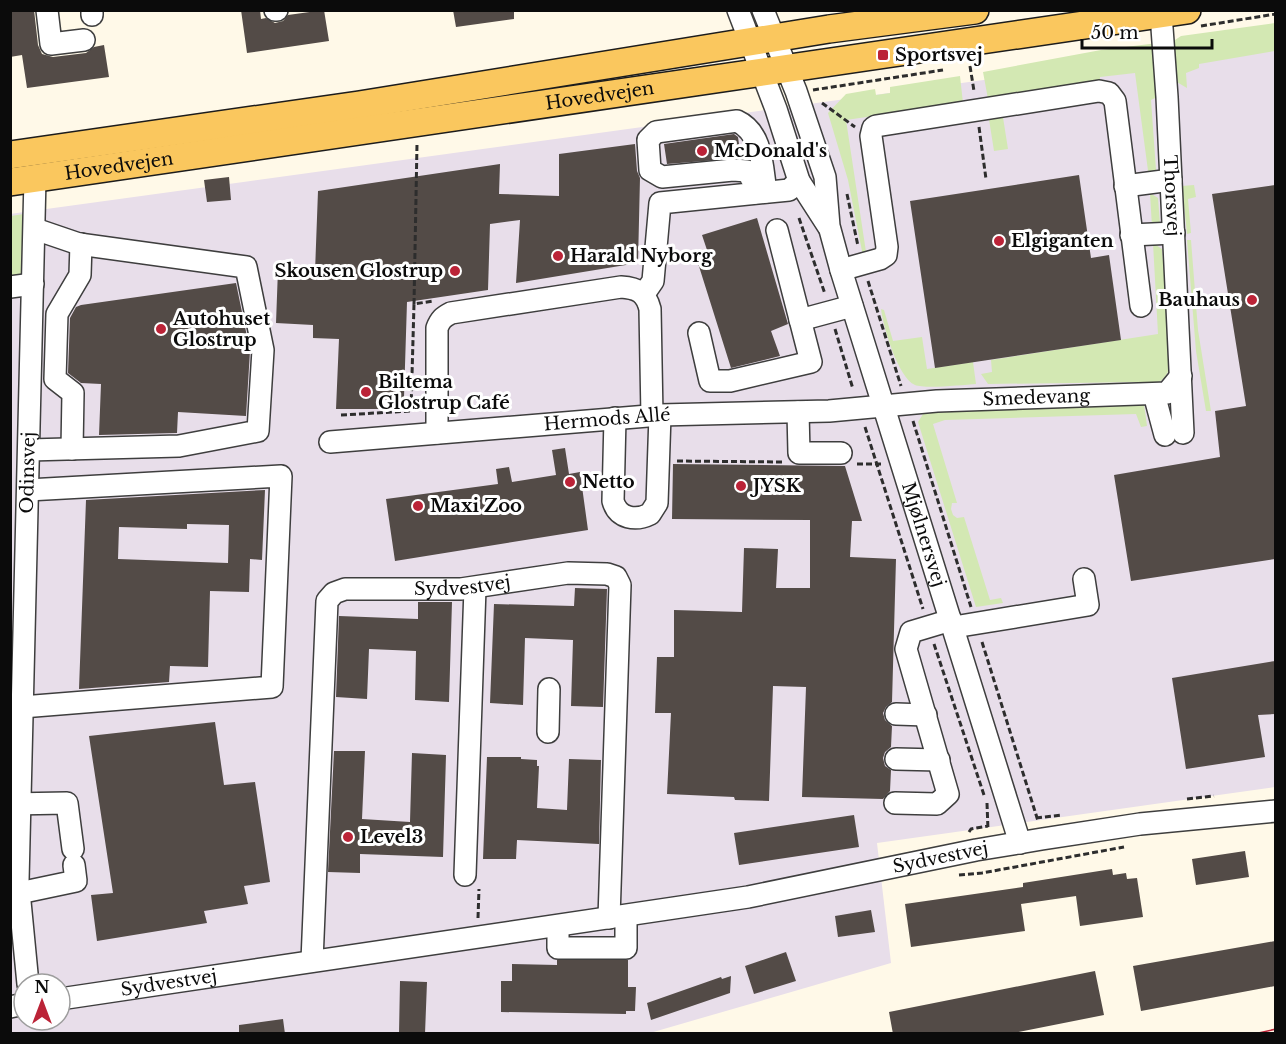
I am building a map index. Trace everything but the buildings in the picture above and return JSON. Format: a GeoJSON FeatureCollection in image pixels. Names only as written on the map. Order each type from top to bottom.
{"type":"FeatureCollection","features":[{"type":"Feature","properties":{"kind":"main road","name":"Hovedvejen"},"geometry":{"type":"LineString","coordinates":[[10,155],[359,105],[762,40],[975,10]]}},
{"type":"Feature","properties":{"kind":"main road","name":"Hovedvejen"},"geometry":{"type":"LineString","coordinates":[[23,180],[1174,12]]}},
{"type":"Feature","properties":{"kind":"street"},"geometry":{"type":"LineString","coordinates":[[46,10],[51,44],[84,39]]}},
{"type":"Feature","properties":{"kind":"street"},"geometry":{"type":"LineString","coordinates":[[738,10],[762,40],[774,71]]}},
{"type":"Feature","properties":{"kind":"street"},"geometry":{"type":"LineString","coordinates":[[762,40],[763,10]]}},
{"type":"Feature","properties":{"kind":"street","name":"Thorsvej"},"geometry":{"type":"LineString","coordinates":[[1154,394],[1174,434],[1181,376],[1167,98],[1174,12]]}},
{"type":"Feature","properties":{"kind":"street","name":"Mjølnersvej"},"geometry":{"type":"LineString","coordinates":[[774,71],[794,185],[829,226]]}},
{"type":"Feature","properties":{"kind":"street","name":"Mjølnersvej"},"geometry":{"type":"LineString","coordinates":[[774,71],[825,177],[829,226],[841,270],[1020,843]]}},
{"type":"Feature","properties":{"kind":"street"},"geometry":{"type":"LineString","coordinates":[[841,270],[880,259],[886,255],[871,132],[873,128],[881,123],[1099,91],[1109,93],[1115,101],[1140,306]]}},
{"type":"Feature","properties":{"kind":"street"},"geometry":{"type":"LineString","coordinates":[[737,121],[747,126],[758,144],[761,192],[747,171],[733,170],[662,177],[650,170],[648,140],[656,132],[737,121]]}},
{"type":"Feature","properties":{"kind":"street","name":"Odinsvej"},"geometry":{"type":"LineString","coordinates":[[23,180],[35,229],[28,490],[18,556],[17,651],[22,707],[15,804],[19,893],[27,972]]}},
{"type":"Feature","properties":{"kind":"street"},"geometry":{"type":"LineString","coordinates":[[1125,186],[1171,180]]}},
{"type":"Feature","properties":{"kind":"street"},"geometry":{"type":"LineString","coordinates":[[644,294],[653,281],[660,203],[761,192],[794,185]]}},
{"type":"Feature","properties":{"kind":"street"},"geometry":{"type":"LineString","coordinates":[[29,450],[179,446],[258,431],[263,350],[246,267],[81,244],[35,229]]}},
{"type":"Feature","properties":{"kind":"street"},"geometry":{"type":"LineString","coordinates":[[699,333],[710,381],[730,381],[812,362],[777,230]]}},
{"type":"Feature","properties":{"kind":"street"},"geometry":{"type":"LineString","coordinates":[[1131,235],[1174,233]]}},
{"type":"Feature","properties":{"kind":"street"},"geometry":{"type":"LineString","coordinates":[[72,449],[73,393],[55,379],[57,314],[80,275],[81,244]]}},
{"type":"Feature","properties":{"kind":"street"},"geometry":{"type":"LineString","coordinates":[[10,287],[33,284]]}},
{"type":"Feature","properties":{"kind":"street"},"geometry":{"type":"LineString","coordinates":[[438,433],[437,328],[444,317],[451,313],[630,287],[644,294],[650,309],[659,460],[655,508],[644,517],[623,516],[618,512],[613,501],[615,418]]}},
{"type":"Feature","properties":{"kind":"street"},"geometry":{"type":"LineString","coordinates":[[800,320],[852,306]]}},
{"type":"Feature","properties":{"kind":"street","name":"Smedevang"},"geometry":{"type":"LineString","coordinates":[[883,407],[937,401],[1167,393],[1181,376]]}},
{"type":"Feature","properties":{"kind":"street","name":"Hermods Allé"},"geometry":{"type":"LineString","coordinates":[[330,442],[615,418],[883,407]]}},
{"type":"Feature","properties":{"kind":"street"},"geometry":{"type":"LineString","coordinates":[[798,412],[799,453],[847,458]]}},
{"type":"Feature","properties":{"kind":"street"},"geometry":{"type":"LineString","coordinates":[[22,707],[272,687],[281,476],[28,490]]}},
{"type":"Feature","properties":{"kind":"street","name":"Sydvestvej"},"geometry":{"type":"LineString","coordinates":[[312,961],[327,601],[334,593],[345,589],[475,588],[568,573],[608,574],[616,577],[619,581],[618,917]]}},
{"type":"Feature","properties":{"kind":"street"},"geometry":{"type":"LineString","coordinates":[[895,803],[937,804],[948,794],[906,649],[911,632],[952,623],[1088,605],[1084,579]]}},
{"type":"Feature","properties":{"kind":"street"},"geometry":{"type":"LineString","coordinates":[[472,880],[475,588]]}},
{"type":"Feature","properties":{"kind":"street"},"geometry":{"type":"LineString","coordinates":[[548,732],[549,689]]}},
{"type":"Feature","properties":{"kind":"street"},"geometry":{"type":"LineString","coordinates":[[896,714],[926,715]]}},
{"type":"Feature","properties":{"kind":"street"},"geometry":{"type":"LineString","coordinates":[[896,759],[939,760]]}},
{"type":"Feature","properties":{"kind":"street"},"geometry":{"type":"LineString","coordinates":[[15,804],[68,803],[76,881],[19,893]]}},
{"type":"Feature","properties":{"kind":"street","name":"Sydvestvej"},"geometry":{"type":"LineString","coordinates":[[72,997],[768,893],[1020,843],[1140,824],[1275,811]]}},
{"type":"Feature","properties":{"kind":"street"},"geometry":{"type":"LineString","coordinates":[[558,926],[558,948],[626,948],[618,917]]}},
{"type":"Feature","properties":{"kind":"path"},"geometry":{"type":"LineString","coordinates":[[822,103],[852,126],[871,132]]}},
{"type":"Feature","properties":{"kind":"path"},"geometry":{"type":"LineString","coordinates":[[414,304],[417,142]]}},
{"type":"Feature","properties":{"kind":"path"},"geometry":{"type":"LineString","coordinates":[[794,185],[859,409],[980,789]]}},
{"type":"Feature","properties":{"kind":"path"},"geometry":{"type":"LineString","coordinates":[[847,458],[877,464],[900,464]]}},
{"type":"Feature","properties":{"kind":"path"},"geometry":{"type":"LineString","coordinates":[[659,460],[786,462]]}},
{"type":"Feature","properties":{"kind":"path"},"geometry":{"type":"LineString","coordinates":[[957,875],[982,873],[1132,846]]}},
{"type":"Feature","properties":{"kind":"path"},"geometry":{"type":"LineString","coordinates":[[472,880],[477,937]]}},
{"type":"Feature","properties":{"kind":"shaded area"},"geometry":{"type":"Polygon","coordinates":[[[1275,40],[1275,787],[877,843],[891,963],[650,1033],[11,1033],[10,214],[1275,40]]]}},
{"type":"Feature","properties":{"kind":"green space"},"geometry":{"type":"Polygon","coordinates":[[[1275,23],[1275,51],[1199,64],[1199,68],[1186,73],[1187,88],[1175,81],[1172,42],[1181,36],[1275,23]]]}},
{"type":"Feature","properties":{"kind":"green space"},"geometry":{"type":"Polygon","coordinates":[[[1158,43],[1161,95],[1151,100],[1156,170],[1149,178],[1135,73],[1100,77],[1100,82],[988,99],[983,72],[1101,50],[1158,43]]]}},
{"type":"Feature","properties":{"kind":"green space"},"geometry":{"type":"Polygon","coordinates":[[[960,76],[963,103],[846,120],[866,252],[863,256],[848,180],[828,113],[846,94],[875,89],[876,95],[890,93],[890,87],[960,76]]]}},
{"type":"Feature","properties":{"kind":"green space"},"geometry":{"type":"Polygon","coordinates":[[[1002,111],[1008,149],[994,151],[988,113],[1002,111]]]}},
{"type":"Feature","properties":{"kind":"green space"},"geometry":{"type":"Polygon","coordinates":[[[1194,185],[1196,197],[1188,199],[1191,233],[1187,234],[1182,186],[1194,185]]]}},
{"type":"Feature","properties":{"kind":"green space"},"geometry":{"type":"Polygon","coordinates":[[[1150,193],[1158,198],[1160,224],[1152,227],[1150,193]]]}},
{"type":"Feature","properties":{"kind":"green space"},"geometry":{"type":"Polygon","coordinates":[[[24,214],[22,273],[11,276],[11,216],[24,214]]]}},
{"type":"Feature","properties":{"kind":"green space"},"geometry":{"type":"Polygon","coordinates":[[[1187,240],[1191,240],[1198,330],[1211,411],[1206,411],[1196,351],[1187,240]]]}},
{"type":"Feature","properties":{"kind":"green space"},"geometry":{"type":"Polygon","coordinates":[[[1153,243],[1162,249],[1169,333],[1170,364],[1168,372],[1161,381],[1145,386],[1144,382],[988,384],[981,374],[992,372],[991,360],[1158,334],[1153,243]]]}},
{"type":"Feature","properties":{"kind":"green space"},"geometry":{"type":"Polygon","coordinates":[[[881,309],[884,310],[893,341],[922,337],[927,369],[973,362],[976,384],[927,387],[915,385],[903,373],[892,351],[881,309]]]}},
{"type":"Feature","properties":{"kind":"green space"},"geometry":{"type":"Polygon","coordinates":[[[1144,404],[1147,426],[1141,427],[1136,414],[945,420],[933,424],[957,503],[952,503],[953,515],[957,518],[964,517],[990,600],[1001,598],[1003,603],[976,607],[918,422],[925,411],[1144,404]]]}},
{"type":"Feature","properties":{"kind":"tram line"},"geometry":{"type":"LineString","coordinates":[[1254,1034],[1276,1029]]}},
{"type":"Feature","properties":{"kind":"place","name":"Sportsvej"},"geometry":{"type":"Point","coordinates":[883,55]}},
{"type":"Feature","properties":{"kind":"place","name":"McDonald's"},"geometry":{"type":"Point","coordinates":[702,151]}},
{"type":"Feature","properties":{"kind":"place","name":"Elgiganten"},"geometry":{"type":"Point","coordinates":[999,241]}},
{"type":"Feature","properties":{"kind":"place","name":"Harald Nyborg"},"geometry":{"type":"Point","coordinates":[558,256]}},
{"type":"Feature","properties":{"kind":"place","name":"Skousen Glostrup"},"geometry":{"type":"Point","coordinates":[455,271]}},
{"type":"Feature","properties":{"kind":"place","name":"Bauhaus"},"geometry":{"type":"Point","coordinates":[1252,300]}},
{"type":"Feature","properties":{"kind":"place","name":"Autohuset Glostrup"},"geometry":{"type":"Point","coordinates":[161,329]}},
{"type":"Feature","properties":{"kind":"place","name":"Biltema Glostrup Café"},"geometry":{"type":"Point","coordinates":[366,392]}},
{"type":"Feature","properties":{"kind":"place","name":"Netto"},"geometry":{"type":"Point","coordinates":[570,482]}},
{"type":"Feature","properties":{"kind":"place","name":"JYSK"},"geometry":{"type":"Point","coordinates":[741,486]}},
{"type":"Feature","properties":{"kind":"place","name":"Maxi Zoo"},"geometry":{"type":"Point","coordinates":[418,506]}},
{"type":"Feature","properties":{"kind":"place","name":"Level3"},"geometry":{"type":"Point","coordinates":[348,837]}}]}
